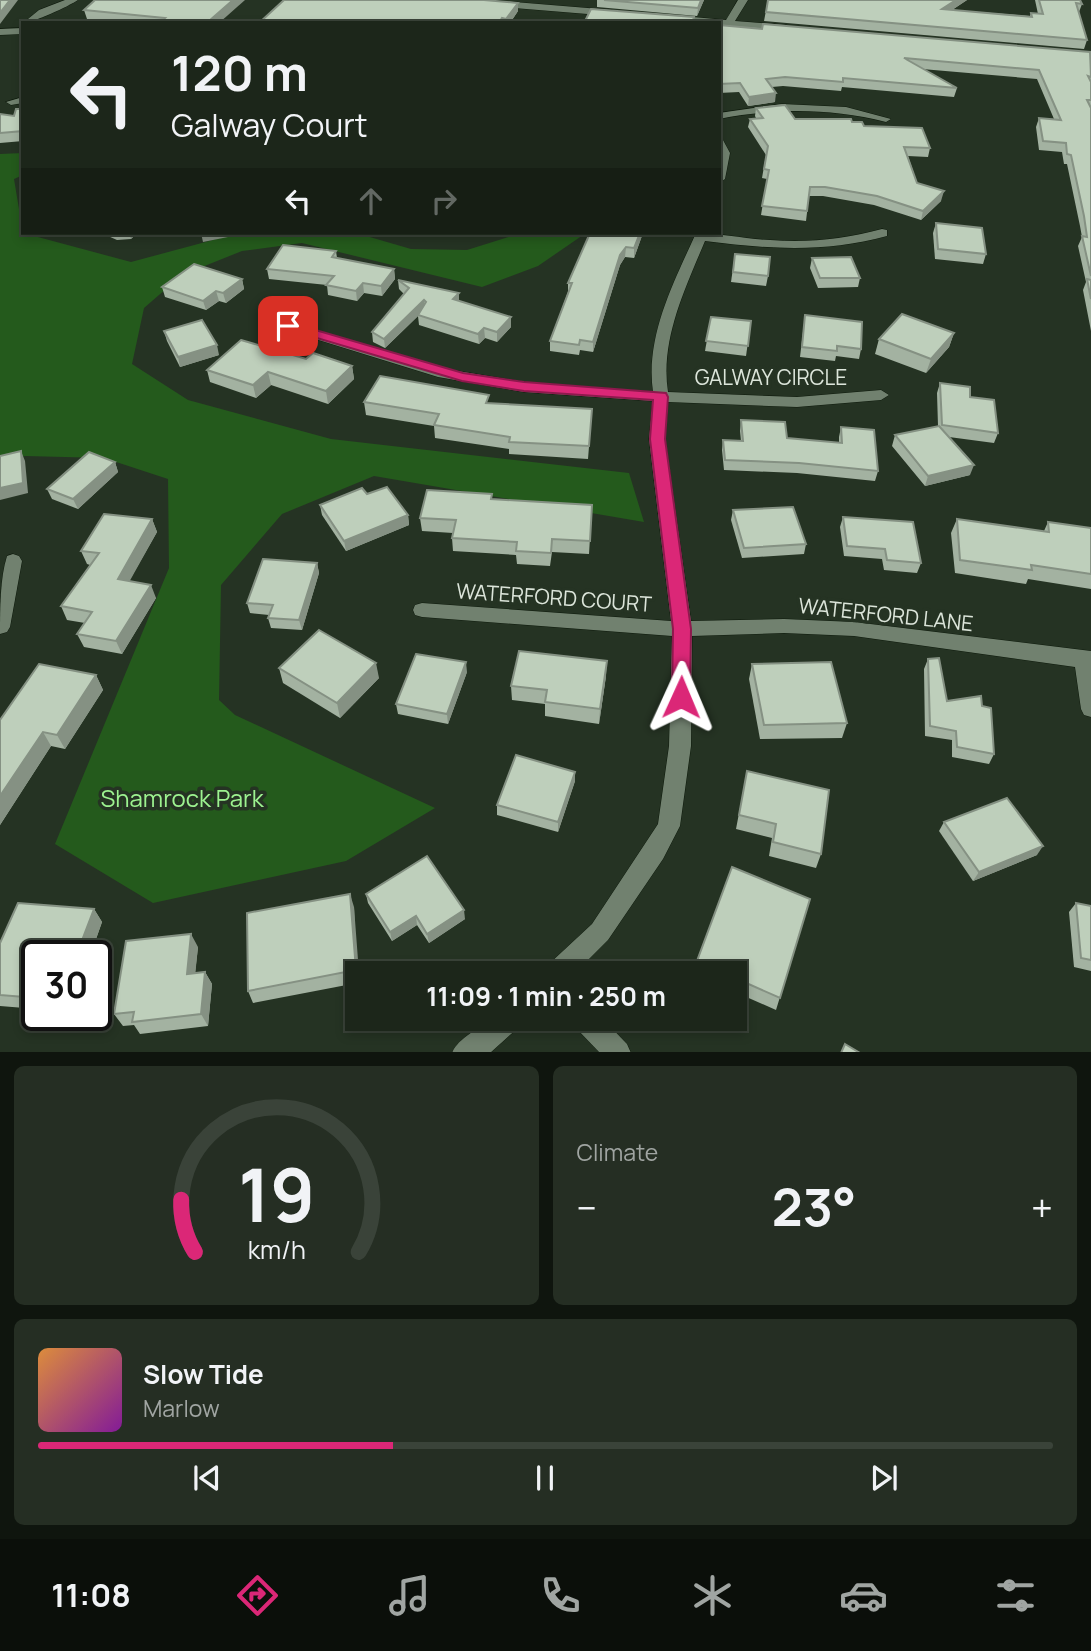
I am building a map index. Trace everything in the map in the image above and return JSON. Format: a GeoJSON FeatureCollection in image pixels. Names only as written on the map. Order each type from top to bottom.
{"type":"FeatureCollection","features":[{"type":"Feature","properties":{"kind":"street"},"geometry":{"type":"LineString","coordinates":[[57,18],[73,0]]}},
{"type":"Feature","properties":{"kind":"street"},"geometry":{"type":"LineString","coordinates":[[31,21],[42,12],[73,0]]}},
{"type":"Feature","properties":{"kind":"street"},"geometry":{"type":"LineString","coordinates":[[455,0],[562,4],[626,14]]}},
{"type":"Feature","properties":{"kind":"street"},"geometry":{"type":"LineString","coordinates":[[729,23],[743,0]]}},
{"type":"Feature","properties":{"kind":"street"},"geometry":{"type":"LineString","coordinates":[[551,21],[562,4]]}},
{"type":"Feature","properties":{"kind":"street"},"geometry":{"type":"LineString","coordinates":[[664,17],[707,21]]}},
{"type":"Feature","properties":{"kind":"street"},"geometry":{"type":"LineString","coordinates":[[721,22],[797,29]]}},
{"type":"Feature","properties":{"kind":"street"},"geometry":{"type":"LineString","coordinates":[[0,32],[21,30]]}},
{"type":"Feature","properties":{"kind":"street"},"geometry":{"type":"LineString","coordinates":[[11,102],[21,100]]}},
{"type":"Feature","properties":{"kind":"street"},"geometry":{"type":"LineString","coordinates":[[721,116],[770,108],[803,107],[838,109],[886,119]]}},
{"type":"Feature","properties":{"kind":"street"},"geometry":{"type":"LineString","coordinates":[[721,146],[724,153],[721,169]]}},
{"type":"Feature","properties":{"kind":"street"},"geometry":{"type":"LineString","coordinates":[[570,961],[600,932],[655,852],[669,826],[680,746],[682,629],[657,439],[661,397],[657,370],[670,307],[702,235],[763,244],[822,246],[882,233]]}},
{"type":"Feature","properties":{"kind":"street","name":"GALWAY CIRCLE"},"geometry":{"type":"LineString","coordinates":[[288,326],[462,377],[524,387],[661,397],[797,402],[881,396]]}},
{"type":"Feature","properties":{"kind":"street"},"geometry":{"type":"LineString","coordinates":[[0,626],[13,561]]}},
{"type":"Feature","properties":{"kind":"street","name":"WATERFORD COURT"},"geometry":{"type":"LineString","coordinates":[[422,610],[682,629]]}},
{"type":"Feature","properties":{"kind":"street","name":"WATERFORD LANE"},"geometry":{"type":"LineString","coordinates":[[682,629],[784,626],[854,629],[1088,660]]}},
{"type":"Feature","properties":{"kind":"street"},"geometry":{"type":"LineString","coordinates":[[1088,660],[1091,709]]}},
{"type":"Feature","properties":{"kind":"street"},"geometry":{"type":"LineString","coordinates":[[465,1052],[485,1041],[496,1031]]}},
{"type":"Feature","properties":{"kind":"street"},"geometry":{"type":"LineString","coordinates":[[597,1031],[618,1052]]}},
{"type":"Feature","properties":{"kind":"green space","name":"Shamrock Park"},"geometry":{"type":"Polygon","coordinates":[[[21,153],[21,176],[14,179],[21,235],[30,235],[131,262],[232,235],[363,235],[411,249],[467,250],[515,235],[583,235],[538,266],[482,287],[302,243],[242,251],[182,275],[144,308],[132,364],[188,400],[331,439],[629,473],[644,522],[374,476],[282,514],[221,585],[219,700],[235,715],[435,808],[346,861],[153,903],[55,844],[169,568],[168,479],[104,458],[25,456],[0,462],[0,154],[21,153]]]}},
{"type":"Feature","properties":{"kind":"building"},"geometry":{"type":"Polygon","coordinates":[[[0,0],[10,0],[0,13],[0,0]]]}},
{"type":"Feature","properties":{"kind":"building"},"geometry":{"type":"Polygon","coordinates":[[[95,0],[233,0],[209,21],[161,21],[165,18],[84,10],[95,0]]]}},
{"type":"Feature","properties":{"kind":"building"},"geometry":{"type":"Polygon","coordinates":[[[284,0],[484,0],[518,3],[506,19],[502,18],[500,21],[261,21],[284,0]]]}},
{"type":"Feature","properties":{"kind":"building"},"geometry":{"type":"Polygon","coordinates":[[[604,0],[701,0],[698,8],[604,0]]]}},
{"type":"Feature","properties":{"kind":"building"},"geometry":{"type":"Polygon","coordinates":[[[768,0],[956,0],[942,9],[1032,17],[1031,13],[1043,14],[1039,0],[1080,0],[1082,4],[1076,3],[1087,40],[766,12],[768,0]]]}},
{"type":"Feature","properties":{"kind":"building"},"geometry":{"type":"Polygon","coordinates":[[[591,9],[694,17],[693,21],[585,21],[591,9]]]}},
{"type":"Feature","properties":{"kind":"building"},"geometry":{"type":"Polygon","coordinates":[[[763,24],[1090,52],[1091,77],[1088,76],[1091,82],[1091,100],[1087,100],[1091,108],[1091,276],[1082,236],[1087,237],[1084,216],[1071,155],[1067,154],[1066,143],[1043,141],[1039,118],[1061,120],[1039,70],[904,58],[957,88],[843,78],[843,82],[785,77],[766,79],[776,93],[749,97],[740,83],[721,84],[721,25],[762,29],[763,24]]]}},
{"type":"Feature","properties":{"kind":"building"},"geometry":{"type":"Polygon","coordinates":[[[785,105],[795,119],[851,119],[852,122],[862,122],[864,126],[922,128],[930,148],[904,147],[917,183],[944,191],[923,211],[877,196],[825,187],[810,187],[807,211],[762,206],[769,170],[764,169],[768,146],[750,119],[763,118],[756,108],[785,105]]]}},
{"type":"Feature","properties":{"kind":"building"},"geometry":{"type":"Polygon","coordinates":[[[16,109],[21,109],[21,131],[0,133],[0,114],[14,116],[16,109]]]}},
{"type":"Feature","properties":{"kind":"building"},"geometry":{"type":"Polygon","coordinates":[[[936,223],[982,228],[986,254],[938,249],[936,223]]]}},
{"type":"Feature","properties":{"kind":"building"},"geometry":{"type":"Polygon","coordinates":[[[589,235],[639,235],[634,248],[626,247],[620,255],[593,342],[580,340],[579,345],[550,341],[572,283],[568,283],[589,235]]]}},
{"type":"Feature","properties":{"kind":"building"},"geometry":{"type":"Polygon","coordinates":[[[283,245],[336,251],[332,257],[394,269],[381,286],[363,283],[356,291],[326,285],[334,276],[267,269],[283,245]]]}},
{"type":"Feature","properties":{"kind":"building"},"geometry":{"type":"Polygon","coordinates":[[[735,254],[770,257],[768,276],[733,272],[735,254]]]}},
{"type":"Feature","properties":{"kind":"building"},"geometry":{"type":"Polygon","coordinates":[[[851,257],[860,278],[820,278],[812,258],[851,257]]]}},
{"type":"Feature","properties":{"kind":"building"},"geometry":{"type":"Polygon","coordinates":[[[194,264],[242,279],[223,293],[216,291],[203,301],[162,287],[194,264]]]}},
{"type":"Feature","properties":{"kind":"building"},"geometry":{"type":"Polygon","coordinates":[[[1087,279],[1091,280],[1091,299],[1087,279]]]}},
{"type":"Feature","properties":{"kind":"building"},"geometry":{"type":"Polygon","coordinates":[[[398,280],[459,293],[453,299],[511,317],[497,332],[484,328],[478,334],[418,315],[426,302],[424,300],[384,339],[372,332],[409,288],[398,280]]]}},
{"type":"Feature","properties":{"kind":"building"},"geometry":{"type":"Polygon","coordinates":[[[902,314],[954,333],[931,359],[879,339],[902,314]]]}},
{"type":"Feature","properties":{"kind":"building"},"geometry":{"type":"Polygon","coordinates":[[[805,315],[862,322],[861,349],[837,346],[837,351],[802,347],[805,315]]]}},
{"type":"Feature","properties":{"kind":"building"},"geometry":{"type":"Polygon","coordinates":[[[711,317],[751,321],[748,346],[706,341],[711,317]]]}},
{"type":"Feature","properties":{"kind":"building"},"geometry":{"type":"Polygon","coordinates":[[[202,320],[217,345],[178,357],[164,331],[202,320]]]}},
{"type":"Feature","properties":{"kind":"building"},"geometry":{"type":"Polygon","coordinates":[[[241,340],[306,359],[313,353],[352,366],[326,391],[268,372],[253,385],[207,370],[241,340]]]}},
{"type":"Feature","properties":{"kind":"building"},"geometry":{"type":"Polygon","coordinates":[[[380,376],[489,395],[486,403],[592,409],[589,446],[509,442],[510,437],[434,425],[439,414],[364,402],[380,376]]]}},
{"type":"Feature","properties":{"kind":"building"},"geometry":{"type":"Polygon","coordinates":[[[940,383],[970,387],[970,397],[994,400],[998,433],[942,425],[940,383]]]}},
{"type":"Feature","properties":{"kind":"building"},"geometry":{"type":"Polygon","coordinates":[[[741,420],[785,422],[787,438],[842,443],[841,427],[874,430],[878,471],[799,463],[725,460],[723,440],[743,441],[741,420]]]}},
{"type":"Feature","properties":{"kind":"building"},"geometry":{"type":"Polygon","coordinates":[[[939,426],[974,465],[928,476],[895,435],[939,426]]]}},
{"type":"Feature","properties":{"kind":"building"},"geometry":{"type":"Polygon","coordinates":[[[21,451],[23,483],[0,488],[0,456],[21,451]]]}},
{"type":"Feature","properties":{"kind":"building"},"geometry":{"type":"Polygon","coordinates":[[[89,452],[115,462],[73,499],[47,489],[89,452]]]}},
{"type":"Feature","properties":{"kind":"building"},"geometry":{"type":"Polygon","coordinates":[[[387,487],[408,515],[344,541],[320,505],[362,488],[367,494],[387,487]]]}},
{"type":"Feature","properties":{"kind":"building"},"geometry":{"type":"Polygon","coordinates":[[[427,490],[492,494],[491,499],[592,505],[590,541],[552,539],[551,553],[516,551],[517,542],[452,538],[456,520],[420,518],[427,490]]]}},
{"type":"Feature","properties":{"kind":"building"},"geometry":{"type":"Polygon","coordinates":[[[793,507],[806,544],[744,548],[733,510],[793,507]]]}},
{"type":"Feature","properties":{"kind":"building"},"geometry":{"type":"Polygon","coordinates":[[[104,514],[152,519],[118,579],[151,585],[116,641],[77,634],[92,612],[61,606],[99,553],[81,551],[104,514]]]}},
{"type":"Feature","properties":{"kind":"building"},"geometry":{"type":"Polygon","coordinates":[[[843,517],[913,522],[921,563],[887,560],[885,549],[847,546],[843,517]]]}},
{"type":"Feature","properties":{"kind":"building"},"geometry":{"type":"Polygon","coordinates":[[[957,519],[1049,532],[1048,522],[1091,528],[1091,574],[1031,565],[1032,570],[960,560],[957,519]]]}},
{"type":"Feature","properties":{"kind":"building"},"geometry":{"type":"Polygon","coordinates":[[[263,559],[317,563],[299,620],[268,618],[273,605],[247,603],[263,559]]]}},
{"type":"Feature","properties":{"kind":"building"},"geometry":{"type":"Polygon","coordinates":[[[319,630],[376,663],[337,703],[279,668],[319,630]]]}},
{"type":"Feature","properties":{"kind":"building"},"geometry":{"type":"Polygon","coordinates":[[[519,651],[607,661],[600,709],[545,702],[547,690],[511,686],[519,651]]]}},
{"type":"Feature","properties":{"kind":"building"},"geometry":{"type":"Polygon","coordinates":[[[416,654],[466,662],[447,714],[396,704],[416,654]]]}},
{"type":"Feature","properties":{"kind":"building"},"geometry":{"type":"Polygon","coordinates":[[[939,658],[947,701],[981,696],[982,706],[991,708],[994,754],[957,747],[956,731],[930,726],[928,659],[939,658]]]}},
{"type":"Feature","properties":{"kind":"building"},"geometry":{"type":"Polygon","coordinates":[[[831,662],[847,723],[764,725],[752,664],[831,662]]]}},
{"type":"Feature","properties":{"kind":"building"},"geometry":{"type":"Polygon","coordinates":[[[39,664],[96,675],[57,735],[43,732],[0,796],[0,720],[39,664]]]}},
{"type":"Feature","properties":{"kind":"building"},"geometry":{"type":"Polygon","coordinates":[[[516,755],[575,772],[558,822],[497,805],[516,755]]]}},
{"type":"Feature","properties":{"kind":"building"},"geometry":{"type":"Polygon","coordinates":[[[747,771],[829,790],[821,854],[773,842],[776,824],[739,815],[747,771]]]}},
{"type":"Feature","properties":{"kind":"building"},"geometry":{"type":"Polygon","coordinates":[[[1007,798],[1043,846],[979,872],[944,822],[1007,798]]]}},
{"type":"Feature","properties":{"kind":"building"},"geometry":{"type":"Polygon","coordinates":[[[427,856],[464,910],[427,934],[416,916],[390,932],[366,894],[427,856]]]}},
{"type":"Feature","properties":{"kind":"building"},"geometry":{"type":"Polygon","coordinates":[[[732,867],[810,899],[780,998],[747,983],[747,961],[697,961],[732,867]]]}},
{"type":"Feature","properties":{"kind":"building"},"geometry":{"type":"Polygon","coordinates":[[[350,894],[355,961],[345,961],[345,972],[248,991],[247,913],[350,894]]]}},
{"type":"Feature","properties":{"kind":"building"},"geometry":{"type":"Polygon","coordinates":[[[18,903],[94,909],[82,940],[21,940],[21,997],[0,995],[0,943],[18,903]]]}},
{"type":"Feature","properties":{"kind":"building"},"geometry":{"type":"Polygon","coordinates":[[[1076,903],[1091,906],[1091,960],[1081,958],[1076,903]]]}},
{"type":"Feature","properties":{"kind":"building"},"geometry":{"type":"Polygon","coordinates":[[[191,934],[187,974],[205,972],[201,1014],[132,1022],[134,1012],[114,1014],[126,941],[191,934]]]}},
{"type":"Feature","properties":{"kind":"building"},"geometry":{"type":"Polygon","coordinates":[[[845,1044],[858,1052],[841,1052],[845,1044]]]}},
{"type":"Feature","properties":{"kind":"route"},"geometry":{"type":"LineString","coordinates":[[288,326],[462,377],[524,387],[661,397],[657,439],[682,629],[681,697]]}}]}
